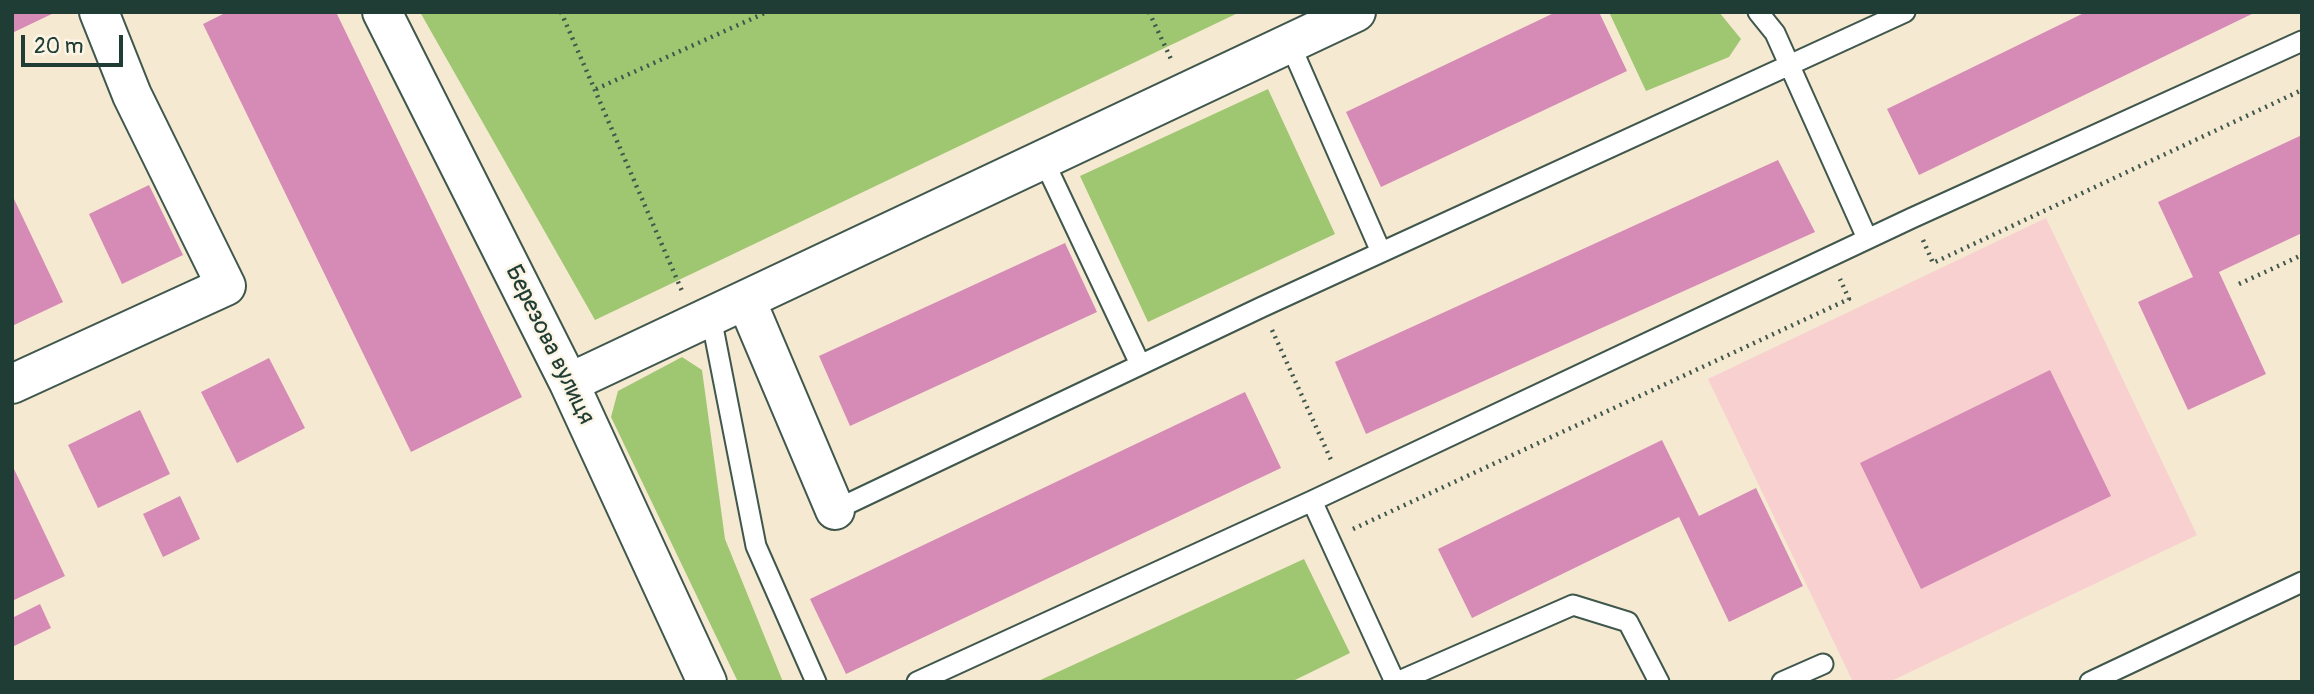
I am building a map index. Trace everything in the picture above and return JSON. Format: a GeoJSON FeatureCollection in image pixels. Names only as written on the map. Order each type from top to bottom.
{"type":"FeatureCollection","features":[{"type":"Feature","properties":{"kind":"street"},"geometry":{"type":"LineString","coordinates":[[12,384],[226,286],[132,95],[99,12]]}},
{"type":"Feature","properties":{"kind":"street","name":"Березова вулиця"},"geometry":{"type":"LineString","coordinates":[[382,12],[569,383],[707,682]]}},
{"type":"Feature","properties":{"kind":"street"},"geometry":{"type":"LineString","coordinates":[[569,383],[1356,12]]}},
{"type":"Feature","properties":{"kind":"street"},"geometry":{"type":"LineString","coordinates":[[746,300],[835,510]]}},
{"type":"Feature","properties":{"kind":"lane"},"geometry":{"type":"LineString","coordinates":[[1758,12],[1775,33],[1867,238]]}},
{"type":"Feature","properties":{"kind":"lane"},"geometry":{"type":"LineString","coordinates":[[835,510],[1262,307],[1905,12]]}},
{"type":"Feature","properties":{"kind":"lane"},"geometry":{"type":"LineString","coordinates":[[917,682],[1343,487],[1867,238],[2302,41]]}},
{"type":"Feature","properties":{"kind":"lane"},"geometry":{"type":"LineString","coordinates":[[1290,44],[1381,252]]}},
{"type":"Feature","properties":{"kind":"lane"},"geometry":{"type":"LineString","coordinates":[[1043,159],[1140,364]]}},
{"type":"Feature","properties":{"kind":"lane"},"geometry":{"type":"LineString","coordinates":[[703,320],[756,546],[816,682]]}},
{"type":"Feature","properties":{"kind":"lane"},"geometry":{"type":"LineString","coordinates":[[1312,501],[1396,682],[1573,605],[1628,622],[1659,682]]}},
{"type":"Feature","properties":{"kind":"lane"},"geometry":{"type":"LineString","coordinates":[[2090,682],[2302,582]]}},
{"type":"Feature","properties":{"kind":"lane"},"geometry":{"type":"LineString","coordinates":[[1782,682],[1822,664]]}},
{"type":"Feature","properties":{"kind":"path"},"geometry":{"type":"LineString","coordinates":[[561,12],[703,320]]}},
{"type":"Feature","properties":{"kind":"path"},"geometry":{"type":"LineString","coordinates":[[596,89],[767,12]]}},
{"type":"Feature","properties":{"kind":"path"},"geometry":{"type":"LineString","coordinates":[[1149,12],[1186,91]]}},
{"type":"Feature","properties":{"kind":"path"},"geometry":{"type":"LineString","coordinates":[[1912,218],[1933,263],[2302,90]]}},
{"type":"Feature","properties":{"kind":"path"},"geometry":{"type":"LineString","coordinates":[[1911,246],[1923,240]]}},
{"type":"Feature","properties":{"kind":"path"},"geometry":{"type":"LineString","coordinates":[[2239,284],[2302,254]]}},
{"type":"Feature","properties":{"kind":"path"},"geometry":{"type":"LineString","coordinates":[[1349,531],[1849,299],[1829,257]]}},
{"type":"Feature","properties":{"kind":"path"},"geometry":{"type":"LineString","coordinates":[[1840,279],[1852,274]]}},
{"type":"Feature","properties":{"kind":"path"},"geometry":{"type":"LineString","coordinates":[[1262,307],[1343,487]]}},
{"type":"Feature","properties":{"kind":"shaded area"},"geometry":{"type":"Polygon","coordinates":[[[2046,218],[2197,535],[1889,682],[1853,682],[1708,379],[2046,218]]]}},
{"type":"Feature","properties":{"kind":"green space"},"geometry":{"type":"Polygon","coordinates":[[[420,12],[1240,12],[595,320],[420,12]]]}},
{"type":"Feature","properties":{"kind":"green space"},"geometry":{"type":"Polygon","coordinates":[[[1609,12],[1719,12],[1741,39],[1729,57],[1646,91],[1609,12]]]}},
{"type":"Feature","properties":{"kind":"green space"},"geometry":{"type":"Polygon","coordinates":[[[1268,89],[1335,234],[1148,322],[1080,176],[1268,89]]]}},
{"type":"Feature","properties":{"kind":"green space"},"geometry":{"type":"Polygon","coordinates":[[[682,357],[702,370],[725,539],[783,682],[738,682],[611,417],[618,391],[682,357]]]}},
{"type":"Feature","properties":{"kind":"green space"},"geometry":{"type":"Polygon","coordinates":[[[1304,559],[1350,653],[1291,682],[1036,682],[1304,559]]]}},
{"type":"Feature","properties":{"kind":"building"},"geometry":{"type":"Polygon","coordinates":[[[12,12],[56,12],[12,33],[12,12]]]}},
{"type":"Feature","properties":{"kind":"building"},"geometry":{"type":"Polygon","coordinates":[[[227,12],[336,12],[522,397],[411,452],[203,24],[227,12]]]}},
{"type":"Feature","properties":{"kind":"building"},"geometry":{"type":"Polygon","coordinates":[[[1556,12],[1599,12],[1627,71],[1381,187],[1346,112],[1556,12]]]}},
{"type":"Feature","properties":{"kind":"building"},"geometry":{"type":"Polygon","coordinates":[[[2086,12],[2256,12],[1919,175],[1887,109],[2086,12]]]}},
{"type":"Feature","properties":{"kind":"building"},"geometry":{"type":"Polygon","coordinates":[[[2302,135],[2302,233],[2219,272],[2266,374],[2188,410],[2138,302],[2193,277],[2158,202],[2302,135]]]}},
{"type":"Feature","properties":{"kind":"building"},"geometry":{"type":"Polygon","coordinates":[[[1778,160],[1815,232],[1366,434],[1335,362],[1778,160]]]}},
{"type":"Feature","properties":{"kind":"building"},"geometry":{"type":"Polygon","coordinates":[[[149,185],[183,255],[122,284],[89,214],[149,185]]]}},
{"type":"Feature","properties":{"kind":"building"},"geometry":{"type":"Polygon","coordinates":[[[14,199],[63,302],[12,326],[12,200],[14,199]]]}},
{"type":"Feature","properties":{"kind":"building"},"geometry":{"type":"Polygon","coordinates":[[[1065,243],[1097,312],[850,426],[819,356],[1065,243]]]}},
{"type":"Feature","properties":{"kind":"building"},"geometry":{"type":"Polygon","coordinates":[[[269,358],[305,428],[237,463],[201,392],[269,358]]]}},
{"type":"Feature","properties":{"kind":"building"},"geometry":{"type":"Polygon","coordinates":[[[2050,370],[2111,496],[1921,589],[1860,463],[2050,370]]]}},
{"type":"Feature","properties":{"kind":"building"},"geometry":{"type":"Polygon","coordinates":[[[1245,392],[1281,468],[846,674],[810,599],[1245,392]]]}},
{"type":"Feature","properties":{"kind":"building"},"geometry":{"type":"Polygon","coordinates":[[[140,410],[170,474],[98,508],[68,445],[140,410]]]}},
{"type":"Feature","properties":{"kind":"building"},"geometry":{"type":"Polygon","coordinates":[[[1662,440],[1699,516],[1756,488],[1803,586],[1729,622],[1679,517],[1472,618],[1438,549],[1662,440]]]}},
{"type":"Feature","properties":{"kind":"building"},"geometry":{"type":"Polygon","coordinates":[[[14,469],[65,576],[12,601],[12,470],[14,469]]]}},
{"type":"Feature","properties":{"kind":"building"},"geometry":{"type":"Polygon","coordinates":[[[180,496],[200,539],[163,557],[143,514],[180,496]]]}},
{"type":"Feature","properties":{"kind":"building"},"geometry":{"type":"Polygon","coordinates":[[[40,604],[51,628],[12,647],[12,618],[40,604]]]}}]}
